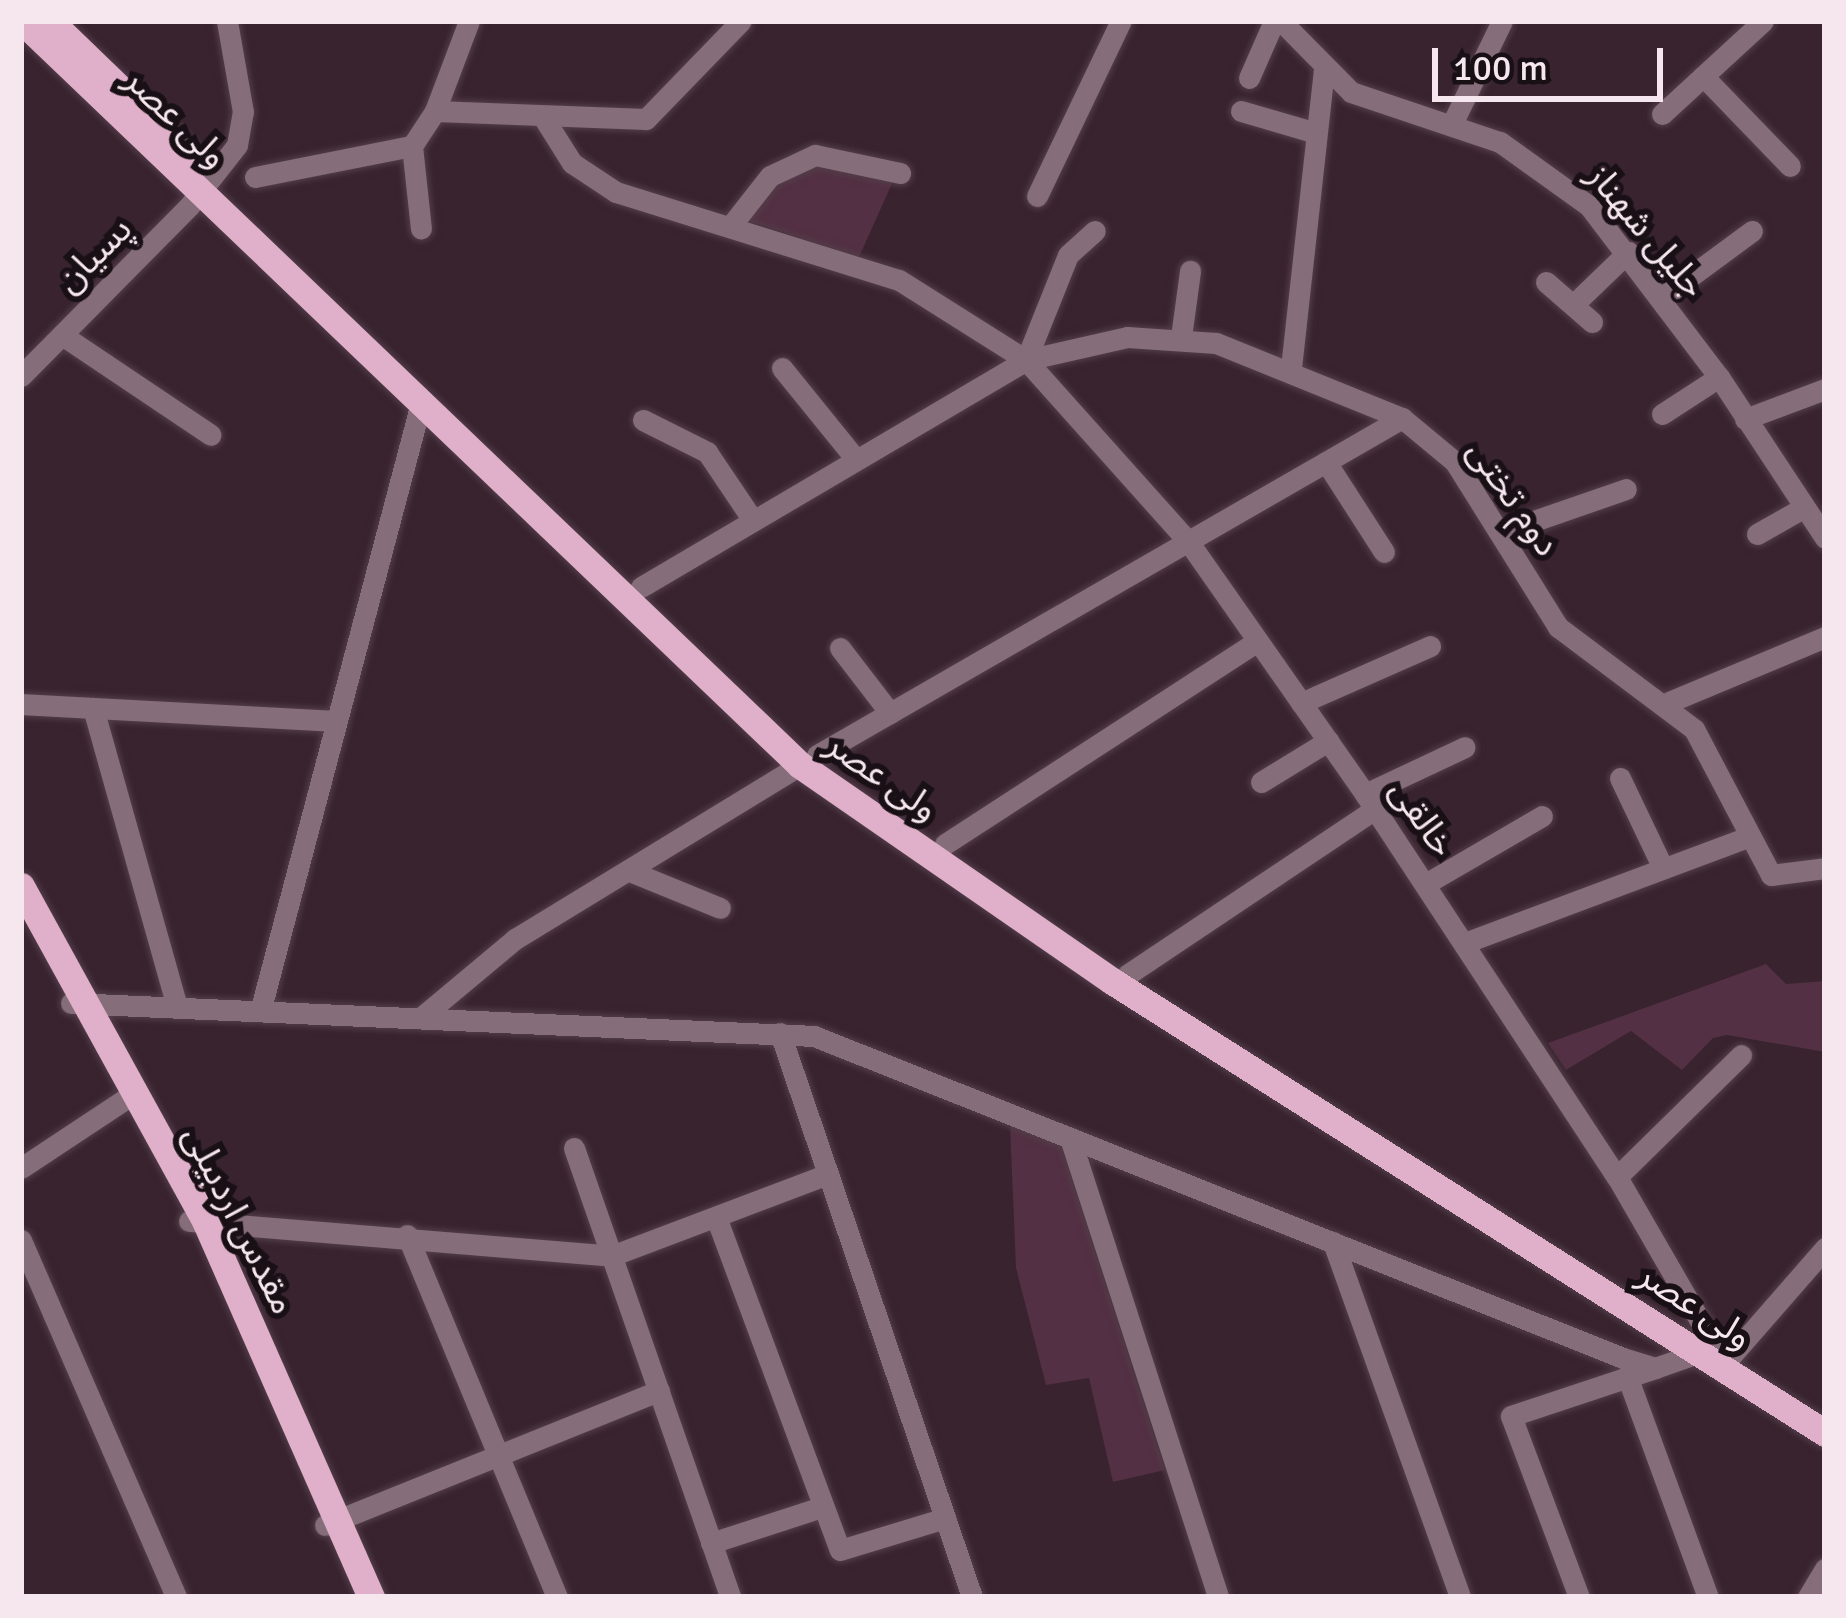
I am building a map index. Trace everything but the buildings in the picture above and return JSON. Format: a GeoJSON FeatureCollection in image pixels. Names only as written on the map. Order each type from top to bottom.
{"type":"FeatureCollection","features":[{"type":"Feature","properties":{"kind":"main road","name":"ولی عصر"},"geometry":{"type":"LineString","coordinates":[[22,21],[421,403],[808,760],[1112,981],[1825,1417]]}},
{"type":"Feature","properties":{"kind":"main road","name":"ولی عصر"},"geometry":{"type":"LineString","coordinates":[[50,21],[640,586],[808,760],[945,844],[1127,975],[1716,1352],[1825,1433]]}},
{"type":"Feature","properties":{"kind":"main road","name":"مقدس اردبیلی"},"geometry":{"type":"LineString","coordinates":[[21,886],[76,1002]]}},
{"type":"Feature","properties":{"kind":"main road","name":"مقدس اردبیلی"},"geometry":{"type":"LineString","coordinates":[[21,912],[197,1222],[332,1522],[371,1597]]}},
{"type":"Feature","properties":{"kind":"main road","name":"مقدس اردبیلی"},"geometry":{"type":"LineString","coordinates":[[332,1522],[356,1597]]}},
{"type":"Feature","properties":{"kind":"street","name":"پسیان"},"geometry":{"type":"LineString","coordinates":[[21,376],[214,179],[242,130],[227,21]]}},
{"type":"Feature","properties":{"kind":"street"},"geometry":{"type":"LineString","coordinates":[[421,229],[412,146],[435,111],[469,21]]}},
{"type":"Feature","properties":{"kind":"street"},"geometry":{"type":"LineString","coordinates":[[435,111],[545,120],[658,114],[741,21]]}},
{"type":"Feature","properties":{"kind":"street"},"geometry":{"type":"LineString","coordinates":[[1037,196],[1120,21]]}},
{"type":"Feature","properties":{"kind":"street"},"geometry":{"type":"LineString","coordinates":[[1249,78],[1278,21]]}},
{"type":"Feature","properties":{"kind":"street","name":"جلیل شهناز"},"geometry":{"type":"LineString","coordinates":[[1278,21],[1324,71],[1372,104],[1452,124],[1534,159],[1628,253],[1719,377],[1801,509],[1825,538]]}},
{"type":"Feature","properties":{"kind":"street"},"geometry":{"type":"LineString","coordinates":[[1452,124],[1502,21]]}},
{"type":"Feature","properties":{"kind":"street"},"geometry":{"type":"LineString","coordinates":[[1662,114],[1762,21]]}},
{"type":"Feature","properties":{"kind":"street"},"geometry":{"type":"LineString","coordinates":[[1291,368],[1324,71]]}},
{"type":"Feature","properties":{"kind":"street"},"geometry":{"type":"LineString","coordinates":[[1703,76],[1790,166]]}},
{"type":"Feature","properties":{"kind":"street"},"geometry":{"type":"LineString","coordinates":[[1240,111],[1316,133]]}},
{"type":"Feature","properties":{"kind":"street","name":"خالقی"},"geometry":{"type":"LineString","coordinates":[[545,120],[572,163],[595,180],[899,280],[1026,360],[1189,541],[1370,801],[1467,942],[1616,1178],[1716,1352]]}},
{"type":"Feature","properties":{"kind":"street"},"geometry":{"type":"LineString","coordinates":[[255,177],[412,146]]}},
{"type":"Feature","properties":{"kind":"street"},"geometry":{"type":"LineString","coordinates":[[733,223],[770,176],[815,155],[900,172]]}},
{"type":"Feature","properties":{"kind":"street"},"geometry":{"type":"LineString","coordinates":[[1026,360],[1068,255],[1094,231]]}},
{"type":"Feature","properties":{"kind":"street"},"geometry":{"type":"LineString","coordinates":[[1661,298],[1752,231]]}},
{"type":"Feature","properties":{"kind":"street"},"geometry":{"type":"LineString","coordinates":[[1546,282],[1563,304],[1576,302],[1628,253]]}},
{"type":"Feature","properties":{"kind":"street"},"geometry":{"type":"LineString","coordinates":[[1180,337],[1190,271]]}},
{"type":"Feature","properties":{"kind":"street"},"geometry":{"type":"LineString","coordinates":[[1576,302],[1592,322]]}},
{"type":"Feature","properties":{"kind":"street"},"geometry":{"type":"LineString","coordinates":[[62,335],[211,435]]}},
{"type":"Feature","properties":{"kind":"street","name":"دوم تختی"},"geometry":{"type":"LineString","coordinates":[[640,586],[1026,360],[1111,339],[1180,337],[1291,368],[1402,418],[1455,462],[1576,645],[1669,703],[1714,761],[1745,838],[1771,875],[1825,868]]}},
{"type":"Feature","properties":{"kind":"street"},"geometry":{"type":"LineString","coordinates":[[782,368],[854,457]]}},
{"type":"Feature","properties":{"kind":"street"},"geometry":{"type":"LineString","coordinates":[[1662,414],[1719,377]]}},
{"type":"Feature","properties":{"kind":"street"},"geometry":{"type":"LineString","coordinates":[[1745,419],[1825,389]]}},
{"type":"Feature","properties":{"kind":"street"},"geometry":{"type":"LineString","coordinates":[[261,1007],[421,403]]}},
{"type":"Feature","properties":{"kind":"street"},"geometry":{"type":"LineString","coordinates":[[424,1015],[514,939],[632,872],[808,760],[1402,418]]}},
{"type":"Feature","properties":{"kind":"street"},"geometry":{"type":"LineString","coordinates":[[643,420],[707,452],[752,519]]}},
{"type":"Feature","properties":{"kind":"street"},"geometry":{"type":"LineString","coordinates":[[1326,461],[1384,552]]}},
{"type":"Feature","properties":{"kind":"street"},"geometry":{"type":"LineString","coordinates":[[1502,532],[1626,489]]}},
{"type":"Feature","properties":{"kind":"street"},"geometry":{"type":"LineString","coordinates":[[1757,534],[1801,509]]}},
{"type":"Feature","properties":{"kind":"street"},"geometry":{"type":"LineString","coordinates":[[1669,703],[1825,637]]}},
{"type":"Feature","properties":{"kind":"street"},"geometry":{"type":"LineString","coordinates":[[945,844],[1258,641]]}},
{"type":"Feature","properties":{"kind":"street"},"geometry":{"type":"LineString","coordinates":[[1301,704],[1430,646]]}},
{"type":"Feature","properties":{"kind":"street"},"geometry":{"type":"LineString","coordinates":[[840,648],[890,712]]}},
{"type":"Feature","properties":{"kind":"street"},"geometry":{"type":"LineString","coordinates":[[21,704],[336,721]]}},
{"type":"Feature","properties":{"kind":"street"},"geometry":{"type":"LineString","coordinates":[[94,708],[176,1004]]}},
{"type":"Feature","properties":{"kind":"street"},"geometry":{"type":"LineString","coordinates":[[1261,782],[1328,741]]}},
{"type":"Feature","properties":{"kind":"street"},"geometry":{"type":"LineString","coordinates":[[1127,975],[1370,801],[1465,747]]}},
{"type":"Feature","properties":{"kind":"street"},"geometry":{"type":"LineString","coordinates":[[1620,778],[1663,868]]}},
{"type":"Feature","properties":{"kind":"street"},"geometry":{"type":"LineString","coordinates":[[1426,883],[1542,817]]}},
{"type":"Feature","properties":{"kind":"street"},"geometry":{"type":"LineString","coordinates":[[1467,942],[1745,838]]}},
{"type":"Feature","properties":{"kind":"street"},"geometry":{"type":"LineString","coordinates":[[632,872],[720,908]]}},
{"type":"Feature","properties":{"kind":"street"},"geometry":{"type":"LineString","coordinates":[[76,1002],[814,1036],[1655,1368]]}},
{"type":"Feature","properties":{"kind":"street"},"geometry":{"type":"LineString","coordinates":[[780,1033],[968,1596]]}},
{"type":"Feature","properties":{"kind":"street"},"geometry":{"type":"LineString","coordinates":[[1616,1178],[1741,1055]]}},
{"type":"Feature","properties":{"kind":"street"},"geometry":{"type":"LineString","coordinates":[[21,1168],[128,1096]]}},
{"type":"Feature","properties":{"kind":"street"},"geometry":{"type":"LineString","coordinates":[[1070,1138],[1218,1597]]}},
{"type":"Feature","properties":{"kind":"street"},"geometry":{"type":"LineString","coordinates":[[574,1148],[730,1597]]}},
{"type":"Feature","properties":{"kind":"street"},"geometry":{"type":"LineString","coordinates":[[197,1222],[406,1235],[611,1256],[828,1174]]}},
{"type":"Feature","properties":{"kind":"street"},"geometry":{"type":"LineString","coordinates":[[716,1217],[819,1508],[840,1550],[945,1518]]}},
{"type":"Feature","properties":{"kind":"street"},"geometry":{"type":"LineString","coordinates":[[406,1235],[557,1597]]}},
{"type":"Feature","properties":{"kind":"street"},"geometry":{"type":"LineString","coordinates":[[21,1240],[176,1597]]}},
{"type":"Feature","properties":{"kind":"street"},"geometry":{"type":"LineString","coordinates":[[1333,1242],[1460,1597]]}},
{"type":"Feature","properties":{"kind":"street"},"geometry":{"type":"LineString","coordinates":[[1580,1597],[1511,1416],[1716,1352],[1825,1248]]}},
{"type":"Feature","properties":{"kind":"street"},"geometry":{"type":"LineString","coordinates":[[1628,1376],[1708,1597]]}},
{"type":"Feature","properties":{"kind":"street"},"geometry":{"type":"LineString","coordinates":[[332,1522],[658,1391]]}},
{"type":"Feature","properties":{"kind":"street"},"geometry":{"type":"LineString","coordinates":[[711,1543],[819,1508]]}},
{"type":"Feature","properties":{"kind":"street"},"geometry":{"type":"LineString","coordinates":[[1808,1597],[1825,1568]]}},
{"type":"Feature","properties":{"kind":"shaded area"},"geometry":{"type":"Polygon","coordinates":[[[817,161],[894,179],[859,257],[745,220],[776,180],[817,161]]]}},
{"type":"Feature","properties":{"kind":"shaded area"},"geometry":{"type":"Polygon","coordinates":[[[1766,964],[1786,984],[1825,981],[1825,1052],[1727,1035],[1713,1038],[1682,1070],[1631,1031],[1566,1070],[1548,1043],[1766,964]]]}},
{"type":"Feature","properties":{"kind":"shaded area"},"geometry":{"type":"Polygon","coordinates":[[[1010,1125],[1061,1146],[1165,1470],[1113,1482],[1089,1378],[1046,1385],[1016,1268],[1010,1125]]]}}]}
